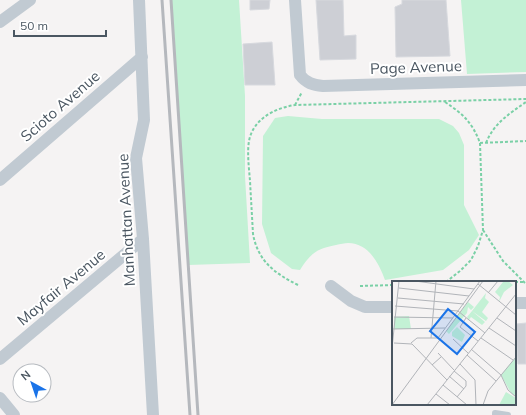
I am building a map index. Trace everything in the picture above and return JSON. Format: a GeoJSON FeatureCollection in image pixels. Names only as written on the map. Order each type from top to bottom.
{"type":"FeatureCollection","features":[{"type":"Feature","properties":{"kind":"street"},"geometry":{"type":"LineString","coordinates":[[0,22],[30,0]]}},
{"type":"Feature","properties":{"kind":"street","name":"Manhattan Avenue"},"geometry":{"type":"LineString","coordinates":[[139,0],[144,120],[136,158],[144,239],[153,415]]}},
{"type":"Feature","properties":{"kind":"street"},"geometry":{"type":"LineString","coordinates":[[295,0],[300,74],[305,87]]}},
{"type":"Feature","properties":{"kind":"street","name":"Scioto Avenue"},"geometry":{"type":"LineString","coordinates":[[0,180],[142,57]]}},
{"type":"Feature","properties":{"kind":"street","name":"Page Avenue"},"geometry":{"type":"LineString","coordinates":[[305,87],[315,85],[526,80]]}},
{"type":"Feature","properties":{"kind":"street","name":"Mayfair Avenue"},"geometry":{"type":"LineString","coordinates":[[0,359],[144,239]]}},
{"type":"Feature","properties":{"kind":"street"},"geometry":{"type":"LineString","coordinates":[[331,286],[351,300],[365,307],[392,307]]}},
{"type":"Feature","properties":{"kind":"street"},"geometry":{"type":"LineString","coordinates":[[0,398],[14,415]]}},
{"type":"Feature","properties":{"kind":"lane"},"geometry":{"type":"LineString","coordinates":[[495,415],[495,413],[508,415]]}},
{"type":"Feature","properties":{"kind":"path"},"geometry":{"type":"LineString","coordinates":[[295,105],[305,87]]}},
{"type":"Feature","properties":{"kind":"path"},"geometry":{"type":"LineString","coordinates":[[298,285],[281,276],[272,269],[265,262],[255,244],[253,234],[248,148],[252,132],[264,117],[277,109],[295,105],[526,100]]}},
{"type":"Feature","properties":{"kind":"path"},"geometry":{"type":"LineString","coordinates":[[486,143],[492,130],[499,121],[526,100]]}},
{"type":"Feature","properties":{"kind":"path"},"geometry":{"type":"LineString","coordinates":[[444,101],[466,118],[476,133],[480,143],[483,230],[478,246],[471,260],[447,281]]}},
{"type":"Feature","properties":{"kind":"path"},"geometry":{"type":"LineString","coordinates":[[480,143],[526,141]]}},
{"type":"Feature","properties":{"kind":"path"},"geometry":{"type":"LineString","coordinates":[[483,230],[503,261],[526,284]]}},
{"type":"Feature","properties":{"kind":"path"},"geometry":{"type":"LineString","coordinates":[[516,282],[523,282]]}},
{"type":"Feature","properties":{"kind":"path"},"geometry":{"type":"LineString","coordinates":[[360,286],[392,285]]}},
{"type":"Feature","properties":{"kind":"green space"},"geometry":{"type":"Polygon","coordinates":[[[171,0],[239,0],[245,96],[245,176],[250,263],[188,265],[171,0]]]}},
{"type":"Feature","properties":{"kind":"green space"},"geometry":{"type":"Polygon","coordinates":[[[461,0],[526,0],[526,72],[467,74],[461,0]]]}},
{"type":"Feature","properties":{"kind":"green space"},"geometry":{"type":"Polygon","coordinates":[[[288,116],[322,119],[439,119],[453,126],[459,133],[464,145],[464,205],[479,235],[469,250],[443,270],[385,280],[380,267],[367,250],[355,244],[348,243],[319,250],[307,259],[300,270],[292,269],[271,253],[262,224],[263,136],[275,118],[288,116]]]}},
{"type":"Feature","properties":{"kind":"building"},"geometry":{"type":"Polygon","coordinates":[[[250,0],[270,0],[269,9],[250,10],[250,0]]]}},
{"type":"Feature","properties":{"kind":"building"},"geometry":{"type":"Polygon","coordinates":[[[316,0],[343,0],[344,36],[356,35],[356,59],[320,60],[316,0]]]}},
{"type":"Feature","properties":{"kind":"building"},"geometry":{"type":"Polygon","coordinates":[[[402,0],[446,0],[450,56],[396,57],[395,7],[402,4],[402,0]]]}},
{"type":"Feature","properties":{"kind":"building"},"geometry":{"type":"Polygon","coordinates":[[[272,42],[275,85],[245,85],[243,44],[272,42]]]}},
{"type":"Feature","properties":{"kind":"building"},"geometry":{"type":"Polygon","coordinates":[[[526,323],[526,364],[518,364],[516,324],[526,323]]]}},
{"type":"Feature","properties":{"kind":"railway"},"geometry":{"type":"LineString","coordinates":[[162,0],[190,415]]}},
{"type":"Feature","properties":{"kind":"railway"},"geometry":{"type":"LineString","coordinates":[[171,0],[198,415]]}}]}
